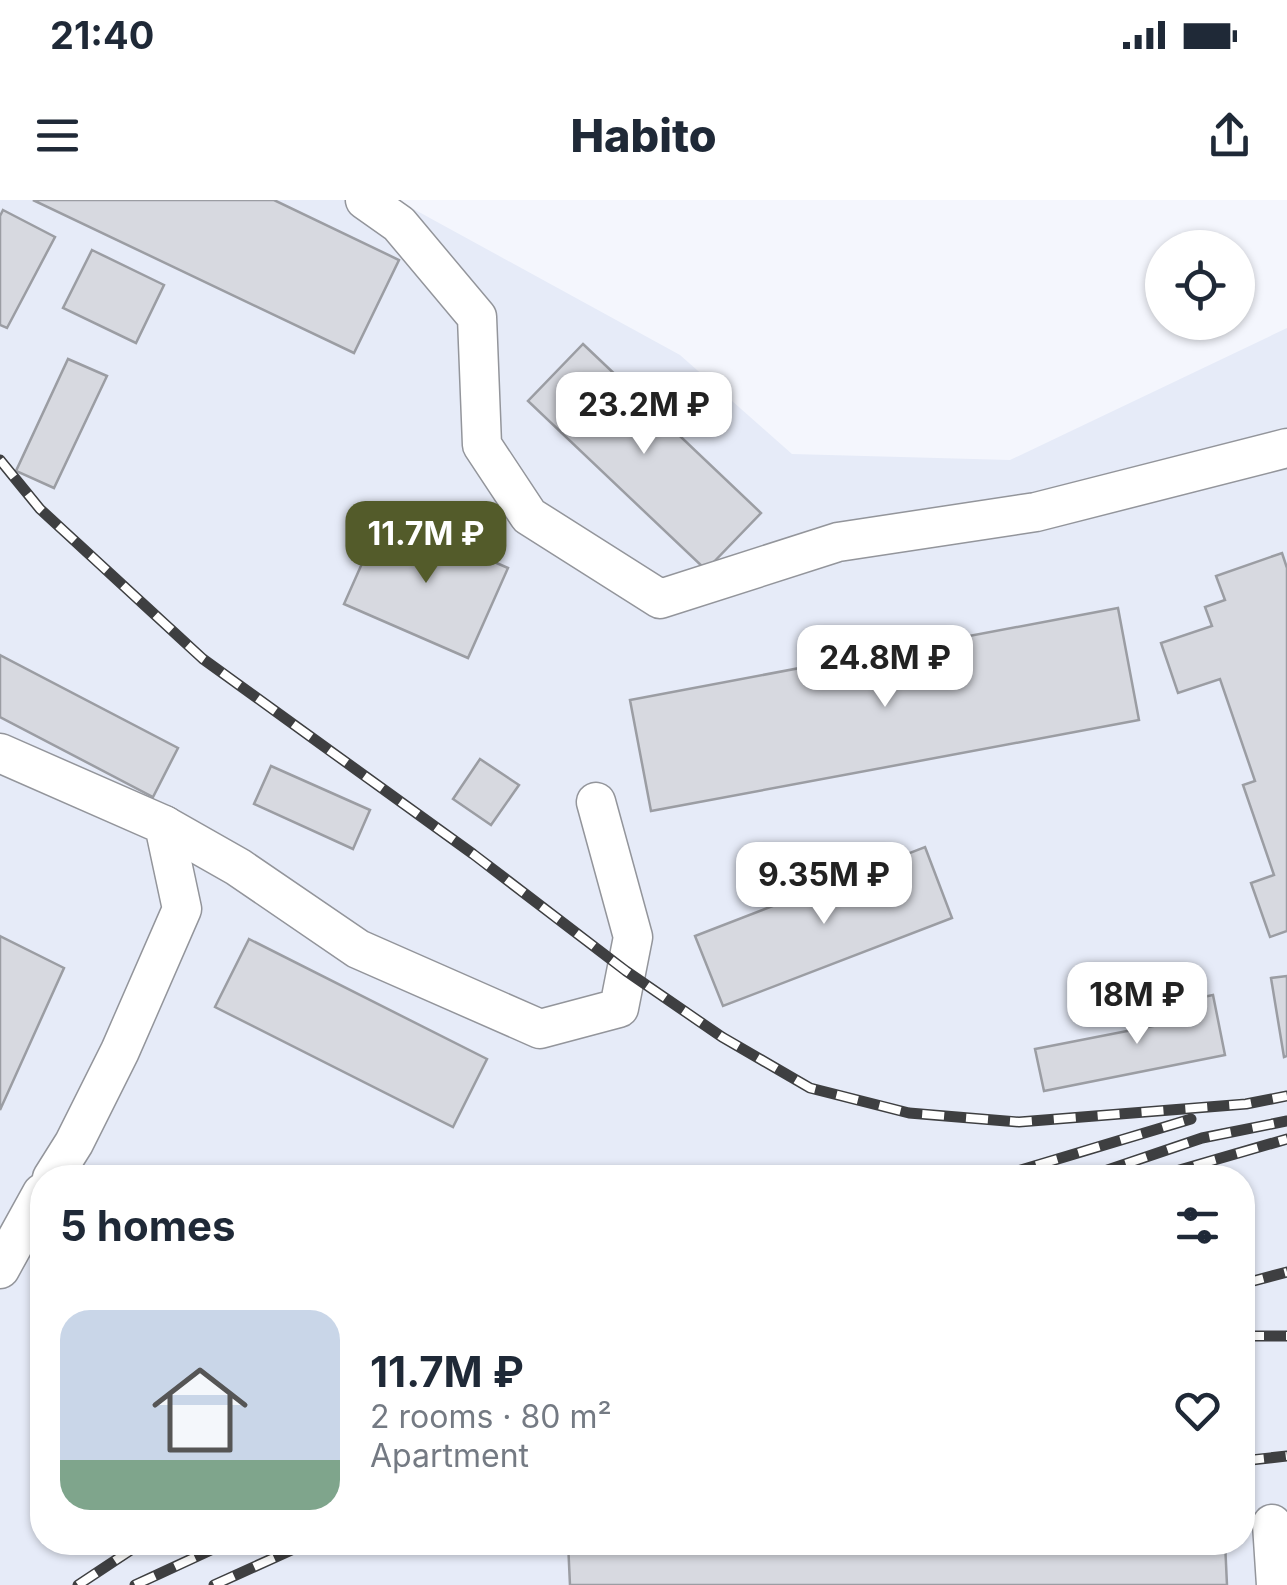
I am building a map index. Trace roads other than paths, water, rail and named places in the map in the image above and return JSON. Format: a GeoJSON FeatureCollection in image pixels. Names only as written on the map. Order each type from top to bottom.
{"type":"FeatureCollection","features":[{"type":"Feature","properties":{"kind":"lane"},"geometry":{"type":"LineString","coordinates":[[365,200],[399,224],[477,317],[482,445],[529,516],[660,600],[838,542],[1036,512],[1287,448]]}},
{"type":"Feature","properties":{"kind":"lane"},"geometry":{"type":"LineString","coordinates":[[0,753],[164,825],[238,867],[358,949],[540,1029],[619,1008],[633,938],[596,802]]}},
{"type":"Feature","properties":{"kind":"lane"},"geometry":{"type":"LineString","coordinates":[[60,1165],[120,1051],[182,909],[164,825]]}},
{"type":"Feature","properties":{"kind":"lane"},"geometry":{"type":"LineString","coordinates":[[0,1268],[30,1214]]}},
{"type":"Feature","properties":{"kind":"lane"},"geometry":{"type":"LineString","coordinates":[[1272,1524],[1276,1585]]}},
{"type":"Feature","properties":{"kind":"railway"},"geometry":{"type":"LineString","coordinates":[[0,460],[40,509],[203,659],[473,854],[626,971],[722,1037],[810,1088],[909,1113],[1019,1122],[1246,1104],[1287,1096]]}},
{"type":"Feature","properties":{"kind":"railway"},"geometry":{"type":"LineString","coordinates":[[1037,1165],[1191,1119]]}},
{"type":"Feature","properties":{"kind":"railway"},"geometry":{"type":"LineString","coordinates":[[1122,1165],[1202,1138],[1287,1121]]}},
{"type":"Feature","properties":{"kind":"railway"},"geometry":{"type":"LineString","coordinates":[[1197,1165],[1287,1139]]}},
{"type":"Feature","properties":{"kind":"railway"},"geometry":{"type":"LineString","coordinates":[[1255,1281],[1287,1272]]}},
{"type":"Feature","properties":{"kind":"railway"},"geometry":{"type":"LineString","coordinates":[[1255,1336],[1287,1336]]}},
{"type":"Feature","properties":{"kind":"railway"},"geometry":{"type":"LineString","coordinates":[[1255,1460],[1287,1456]]}},
{"type":"Feature","properties":{"kind":"railway"},"geometry":{"type":"LineString","coordinates":[[78,1585],[123,1555]]}},
{"type":"Feature","properties":{"kind":"railway"},"geometry":{"type":"LineString","coordinates":[[135,1585],[200,1555]]}},
{"type":"Feature","properties":{"kind":"railway"},"geometry":{"type":"LineString","coordinates":[[214,1585],[280,1555]]}}]}
